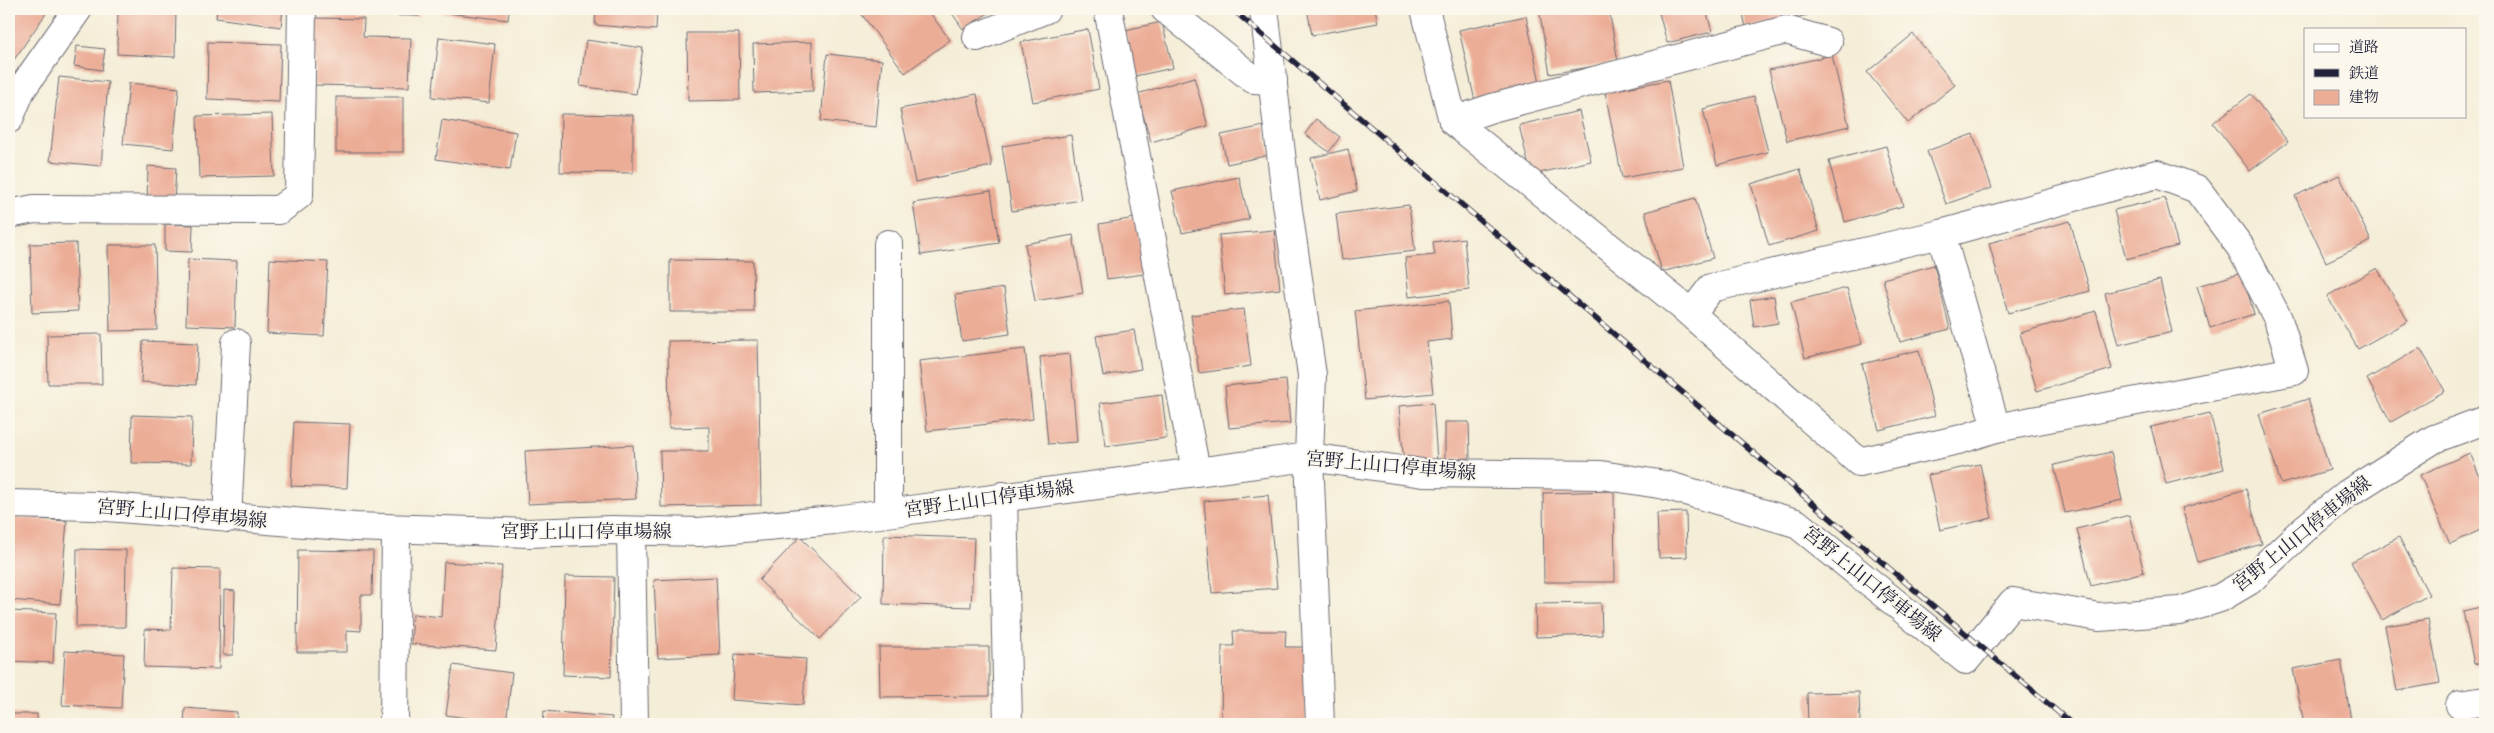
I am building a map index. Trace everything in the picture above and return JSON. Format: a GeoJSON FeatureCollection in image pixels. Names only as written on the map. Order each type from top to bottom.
{"type":"FeatureCollection","features":[{"type":"Feature","properties":{"kind":"street"},"geometry":{"type":"LineString","coordinates":[[9,119],[20,90],[78,9]]}},
{"type":"Feature","properties":{"kind":"street"},"geometry":{"type":"LineString","coordinates":[[9,214],[34,209],[279,210],[299,194],[302,9]]}},
{"type":"Feature","properties":{"kind":"street"},"geometry":{"type":"LineString","coordinates":[[978,36],[1046,9]]}},
{"type":"Feature","properties":{"kind":"street"},"geometry":{"type":"LineString","coordinates":[[1108,9],[1196,472]]}},
{"type":"Feature","properties":{"kind":"street"},"geometry":{"type":"LineString","coordinates":[[1165,9],[1253,79],[1273,80]]}},
{"type":"Feature","properties":{"kind":"street"},"geometry":{"type":"LineString","coordinates":[[1264,9],[1287,206],[1312,375],[1310,457],[1320,724]]}},
{"type":"Feature","properties":{"kind":"street"},"geometry":{"type":"LineString","coordinates":[[1424,9],[1453,121],[1691,314],[1859,462],[1962,439],[1996,428],[2294,371],[2278,319],[2245,256],[2197,190],[2157,174],[1941,234],[1711,288],[1691,314]]}},
{"type":"Feature","properties":{"kind":"street"},"geometry":{"type":"LineString","coordinates":[[1453,121],[1492,108],[1786,30],[1828,42]]}},
{"type":"Feature","properties":{"kind":"street"},"geometry":{"type":"LineString","coordinates":[[1941,234],[1996,428]]}},
{"type":"Feature","properties":{"kind":"street"},"geometry":{"type":"LineString","coordinates":[[888,244],[888,512]]}},
{"type":"Feature","properties":{"kind":"street"},"geometry":{"type":"LineString","coordinates":[[227,518],[236,343]]}},
{"type":"Feature","properties":{"kind":"street","name":"宮野上山口停車場線"},"geometry":{"type":"LineString","coordinates":[[9,504],[95,506],[227,518],[396,529],[528,533],[700,532],[834,520],[1002,496],[1310,457],[1423,473],[1601,475],[1665,485],[1796,523],[1966,660],[2013,602],[2099,617],[2180,611],[2220,598],[2249,581],[2303,530],[2347,494],[2434,439],[2485,420]]}},
{"type":"Feature","properties":{"kind":"street"},"geometry":{"type":"LineString","coordinates":[[1002,496],[1008,724]]}},
{"type":"Feature","properties":{"kind":"street"},"geometry":{"type":"LineString","coordinates":[[394,724],[396,529]]}},
{"type":"Feature","properties":{"kind":"street"},"geometry":{"type":"LineString","coordinates":[[631,531],[634,724]]}},
{"type":"Feature","properties":{"kind":"building"},"geometry":{"type":"Polygon","coordinates":[[[9,9],[49,9],[9,67],[9,9]]]}},
{"type":"Feature","properties":{"kind":"building"},"geometry":{"type":"Polygon","coordinates":[[[118,9],[176,9],[175,57],[117,54],[118,9]]]}},
{"type":"Feature","properties":{"kind":"building"},"geometry":{"type":"Polygon","coordinates":[[[217,9],[283,9],[281,27],[216,18],[217,9]]]}},
{"type":"Feature","properties":{"kind":"building"},"geometry":{"type":"Polygon","coordinates":[[[360,9],[419,9],[419,16],[360,15],[360,9]]]}},
{"type":"Feature","properties":{"kind":"building"},"geometry":{"type":"Polygon","coordinates":[[[438,9],[509,9],[508,20],[438,12],[438,9]]]}},
{"type":"Feature","properties":{"kind":"building"},"geometry":{"type":"Polygon","coordinates":[[[596,9],[657,9],[656,30],[595,25],[596,9]]]}},
{"type":"Feature","properties":{"kind":"building"},"geometry":{"type":"Polygon","coordinates":[[[864,9],[927,9],[950,40],[905,73],[860,12],[864,9]]]}},
{"type":"Feature","properties":{"kind":"building"},"geometry":{"type":"Polygon","coordinates":[[[949,9],[995,9],[963,29],[949,9]]]}},
{"type":"Feature","properties":{"kind":"building"},"geometry":{"type":"Polygon","coordinates":[[[1307,9],[1375,9],[1378,23],[1312,35],[1307,9]]]}},
{"type":"Feature","properties":{"kind":"building"},"geometry":{"type":"Polygon","coordinates":[[[1539,9],[1609,9],[1618,62],[1550,74],[1539,9]]]}},
{"type":"Feature","properties":{"kind":"building"},"geometry":{"type":"Polygon","coordinates":[[[1658,9],[1706,9],[1712,32],[1667,43],[1658,9]]]}},
{"type":"Feature","properties":{"kind":"building"},"geometry":{"type":"Polygon","coordinates":[[[1742,9],[1807,9],[1808,15],[1746,28],[1742,9]]]}},
{"type":"Feature","properties":{"kind":"building"},"geometry":{"type":"Polygon","coordinates":[[[1526,16],[1541,87],[1475,101],[1459,30],[1526,16]]]}},
{"type":"Feature","properties":{"kind":"building"},"geometry":{"type":"Polygon","coordinates":[[[315,18],[364,19],[363,37],[411,38],[409,87],[314,85],[315,18]]]}},
{"type":"Feature","properties":{"kind":"building"},"geometry":{"type":"Polygon","coordinates":[[[1162,22],[1173,68],[1135,76],[1125,30],[1162,22]]]}},
{"type":"Feature","properties":{"kind":"building"},"geometry":{"type":"Polygon","coordinates":[[[1088,29],[1099,89],[1033,102],[1021,42],[1088,29]]]}},
{"type":"Feature","properties":{"kind":"building"},"geometry":{"type":"Polygon","coordinates":[[[687,33],[739,33],[740,100],[688,101],[687,33]]]}},
{"type":"Feature","properties":{"kind":"building"},"geometry":{"type":"Polygon","coordinates":[[[1913,34],[1955,85],[1908,123],[1867,72],[1913,34]]]}},
{"type":"Feature","properties":{"kind":"building"},"geometry":{"type":"Polygon","coordinates":[[[439,37],[495,44],[489,103],[432,97],[439,37]]]}},
{"type":"Feature","properties":{"kind":"building"},"geometry":{"type":"Polygon","coordinates":[[[586,40],[643,48],[636,94],[580,86],[586,40]]]}},
{"type":"Feature","properties":{"kind":"building"},"geometry":{"type":"Polygon","coordinates":[[[208,42],[281,44],[279,102],[207,99],[208,42]]]}},
{"type":"Feature","properties":{"kind":"building"},"geometry":{"type":"Polygon","coordinates":[[[812,42],[813,91],[754,93],[753,44],[812,42]]]}},
{"type":"Feature","properties":{"kind":"building"},"geometry":{"type":"Polygon","coordinates":[[[77,46],[105,49],[102,70],[74,66],[77,46]]]}},
{"type":"Feature","properties":{"kind":"building"},"geometry":{"type":"Polygon","coordinates":[[[827,54],[882,60],[876,127],[821,121],[827,54]]]}},
{"type":"Feature","properties":{"kind":"building"},"geometry":{"type":"Polygon","coordinates":[[[1832,55],[1849,126],[1787,141],[1769,70],[1832,55]]]}},
{"type":"Feature","properties":{"kind":"building"},"geometry":{"type":"Polygon","coordinates":[[[59,77],[108,82],[101,166],[50,161],[59,77]]]}},
{"type":"Feature","properties":{"kind":"building"},"geometry":{"type":"Polygon","coordinates":[[[1194,77],[1208,126],[1151,142],[1137,94],[1194,77]]]}},
{"type":"Feature","properties":{"kind":"building"},"geometry":{"type":"Polygon","coordinates":[[[1668,80],[1683,167],[1622,178],[1605,92],[1668,80]]]}},
{"type":"Feature","properties":{"kind":"building"},"geometry":{"type":"Polygon","coordinates":[[[129,83],[179,88],[173,149],[123,144],[129,83]]]}},
{"type":"Feature","properties":{"kind":"building"},"geometry":{"type":"Polygon","coordinates":[[[977,94],[992,166],[915,182],[900,109],[977,94]]]}},
{"type":"Feature","properties":{"kind":"building"},"geometry":{"type":"Polygon","coordinates":[[[2251,94],[2288,142],[2250,171],[2213,123],[2251,94]]]}},
{"type":"Feature","properties":{"kind":"building"},"geometry":{"type":"Polygon","coordinates":[[[1754,96],[1768,152],[1717,165],[1703,109],[1754,96]]]}},
{"type":"Feature","properties":{"kind":"building"},"geometry":{"type":"Polygon","coordinates":[[[336,97],[403,97],[403,152],[336,152],[336,97]]]}},
{"type":"Feature","properties":{"kind":"building"},"geometry":{"type":"Polygon","coordinates":[[[1579,111],[1591,161],[1531,175],[1519,125],[1579,111]]]}},
{"type":"Feature","properties":{"kind":"building"},"geometry":{"type":"Polygon","coordinates":[[[272,114],[274,176],[199,178],[197,116],[272,114]]]}},
{"type":"Feature","properties":{"kind":"building"},"geometry":{"type":"Polygon","coordinates":[[[561,114],[633,115],[633,173],[560,172],[561,114]]]}},
{"type":"Feature","properties":{"kind":"building"},"geometry":{"type":"Polygon","coordinates":[[[1316,119],[1340,137],[1329,152],[1305,134],[1316,119]]]}},
{"type":"Feature","properties":{"kind":"building"},"geometry":{"type":"Polygon","coordinates":[[[442,120],[516,132],[510,170],[436,159],[442,120]]]}},
{"type":"Feature","properties":{"kind":"building"},"geometry":{"type":"Polygon","coordinates":[[[1264,126],[1270,155],[1227,164],[1221,135],[1264,126]]]}},
{"type":"Feature","properties":{"kind":"building"},"geometry":{"type":"Polygon","coordinates":[[[1973,134],[1992,188],[1946,204],[1927,151],[1973,134]]]}},
{"type":"Feature","properties":{"kind":"building"},"geometry":{"type":"Polygon","coordinates":[[[1071,135],[1081,200],[1012,211],[1002,146],[1071,135]]]}},
{"type":"Feature","properties":{"kind":"building"},"geometry":{"type":"Polygon","coordinates":[[[1886,146],[1903,206],[1845,222],[1829,161],[1886,146]]]}},
{"type":"Feature","properties":{"kind":"building"},"geometry":{"type":"Polygon","coordinates":[[[1348,149],[1357,191],[1320,200],[1311,158],[1348,149]]]}},
{"type":"Feature","properties":{"kind":"building"},"geometry":{"type":"Polygon","coordinates":[[[148,166],[176,168],[174,204],[147,203],[148,166]]]}},
{"type":"Feature","properties":{"kind":"building"},"geometry":{"type":"Polygon","coordinates":[[[1800,169],[1819,231],[1769,246],[1751,184],[1800,169]]]}},
{"type":"Feature","properties":{"kind":"building"},"geometry":{"type":"Polygon","coordinates":[[[2339,175],[2371,241],[2326,262],[2295,196],[2339,175]]]}},
{"type":"Feature","properties":{"kind":"building"},"geometry":{"type":"Polygon","coordinates":[[[1239,177],[1249,219],[1182,233],[1172,191],[1239,177]]]}},
{"type":"Feature","properties":{"kind":"building"},"geometry":{"type":"Polygon","coordinates":[[[991,191],[999,243],[921,255],[913,203],[991,191]]]}},
{"type":"Feature","properties":{"kind":"building"},"geometry":{"type":"Polygon","coordinates":[[[1695,198],[1713,258],[1662,272],[1645,212],[1695,198]]]}},
{"type":"Feature","properties":{"kind":"building"},"geometry":{"type":"Polygon","coordinates":[[[2165,198],[2178,246],[2126,259],[2114,210],[2165,198]]]}},
{"type":"Feature","properties":{"kind":"building"},"geometry":{"type":"Polygon","coordinates":[[[1409,205],[1415,251],[1342,260],[1336,214],[1409,205]]]}},
{"type":"Feature","properties":{"kind":"building"},"geometry":{"type":"Polygon","coordinates":[[[1135,218],[1144,274],[1107,279],[1099,224],[1135,218]]]}},
{"type":"Feature","properties":{"kind":"building"},"geometry":{"type":"Polygon","coordinates":[[[2070,221],[2090,291],[2008,313],[1989,243],[2070,221]]]}},
{"type":"Feature","properties":{"kind":"building"},"geometry":{"type":"Polygon","coordinates":[[[165,224],[193,225],[192,252],[165,251],[165,224]]]}},
{"type":"Feature","properties":{"kind":"building"},"geometry":{"type":"Polygon","coordinates":[[[1274,230],[1280,289],[1225,295],[1219,235],[1274,230]]]}},
{"type":"Feature","properties":{"kind":"building"},"geometry":{"type":"Polygon","coordinates":[[[1073,235],[1083,293],[1035,301],[1025,244],[1073,235]]]}},
{"type":"Feature","properties":{"kind":"building"},"geometry":{"type":"Polygon","coordinates":[[[1464,238],[1469,290],[1409,297],[1405,258],[1435,255],[1433,242],[1464,238]]]}},
{"type":"Feature","properties":{"kind":"building"},"geometry":{"type":"Polygon","coordinates":[[[76,243],[78,311],[32,313],[30,244],[76,243]]]}},
{"type":"Feature","properties":{"kind":"building"},"geometry":{"type":"Polygon","coordinates":[[[108,245],[155,245],[157,330],[110,331],[108,245]]]}},
{"type":"Feature","properties":{"kind":"building"},"geometry":{"type":"Polygon","coordinates":[[[188,259],[237,261],[235,327],[186,325],[188,259]]]}},
{"type":"Feature","properties":{"kind":"building"},"geometry":{"type":"Polygon","coordinates":[[[270,259],[328,262],[324,336],[267,333],[270,259]]]}},
{"type":"Feature","properties":{"kind":"building"},"geometry":{"type":"Polygon","coordinates":[[[670,260],[753,261],[754,312],[670,312],[670,260]]]}},
{"type":"Feature","properties":{"kind":"building"},"geometry":{"type":"Polygon","coordinates":[[[1934,265],[1950,329],[1900,342],[1883,279],[1934,265]]]}},
{"type":"Feature","properties":{"kind":"building"},"geometry":{"type":"Polygon","coordinates":[[[2377,268],[2408,321],[2358,349],[2327,296],[2377,268]]]}},
{"type":"Feature","properties":{"kind":"building"},"geometry":{"type":"Polygon","coordinates":[[[2242,273],[2254,314],[2210,328],[2197,286],[2242,273]]]}},
{"type":"Feature","properties":{"kind":"building"},"geometry":{"type":"Polygon","coordinates":[[[2160,280],[2172,332],[2118,345],[2105,293],[2160,280]]]}},
{"type":"Feature","properties":{"kind":"building"},"geometry":{"type":"Polygon","coordinates":[[[1004,288],[1010,334],[962,341],[955,295],[1004,288]]]}},
{"type":"Feature","properties":{"kind":"building"},"geometry":{"type":"Polygon","coordinates":[[[1847,288],[1862,344],[1805,358],[1791,302],[1847,288]]]}},
{"type":"Feature","properties":{"kind":"building"},"geometry":{"type":"Polygon","coordinates":[[[1774,296],[1778,323],[1754,327],[1750,300],[1774,296]]]}},
{"type":"Feature","properties":{"kind":"building"},"geometry":{"type":"Polygon","coordinates":[[[1449,301],[1452,339],[1427,342],[1433,393],[1365,400],[1355,311],[1449,301]]]}},
{"type":"Feature","properties":{"kind":"building"},"geometry":{"type":"Polygon","coordinates":[[[1244,309],[1251,366],[1199,373],[1191,315],[1244,309]]]}},
{"type":"Feature","properties":{"kind":"building"},"geometry":{"type":"Polygon","coordinates":[[[2096,311],[2112,369],[2037,391],[2020,333],[2096,311]]]}},
{"type":"Feature","properties":{"kind":"building"},"geometry":{"type":"Polygon","coordinates":[[[1134,330],[1141,369],[1103,376],[1096,336],[1134,330]]]}},
{"type":"Feature","properties":{"kind":"building"},"geometry":{"type":"Polygon","coordinates":[[[101,334],[102,384],[48,384],[47,335],[101,334]]]}},
{"type":"Feature","properties":{"kind":"building"},"geometry":{"type":"Polygon","coordinates":[[[758,340],[761,505],[661,507],[660,451],[709,451],[709,427],[669,428],[668,341],[758,340]]]}},
{"type":"Feature","properties":{"kind":"building"},"geometry":{"type":"Polygon","coordinates":[[[143,341],[198,343],[196,385],[141,382],[143,341]]]}},
{"type":"Feature","properties":{"kind":"building"},"geometry":{"type":"Polygon","coordinates":[[[2420,348],[2445,391],[2391,422],[2367,379],[2420,348]]]}},
{"type":"Feature","properties":{"kind":"building"},"geometry":{"type":"Polygon","coordinates":[[[1025,349],[1033,419],[927,431],[919,361],[1025,349]]]}},
{"type":"Feature","properties":{"kind":"building"},"geometry":{"type":"Polygon","coordinates":[[[1919,350],[1935,416],[1879,430],[1862,364],[1919,350]]]}},
{"type":"Feature","properties":{"kind":"building"},"geometry":{"type":"Polygon","coordinates":[[[1070,354],[1077,442],[1048,444],[1040,357],[1070,354]]]}},
{"type":"Feature","properties":{"kind":"building"},"geometry":{"type":"Polygon","coordinates":[[[1286,380],[1290,423],[1229,428],[1225,386],[1286,380]]]}},
{"type":"Feature","properties":{"kind":"building"},"geometry":{"type":"Polygon","coordinates":[[[1162,395],[1167,438],[1106,446],[1100,403],[1162,395]]]}},
{"type":"Feature","properties":{"kind":"building"},"geometry":{"type":"Polygon","coordinates":[[[2308,399],[2330,470],[2281,484],[2259,414],[2308,399]]]}},
{"type":"Feature","properties":{"kind":"building"},"geometry":{"type":"Polygon","coordinates":[[[1433,403],[1437,461],[1404,464],[1399,406],[1433,403]]]}},
{"type":"Feature","properties":{"kind":"building"},"geometry":{"type":"Polygon","coordinates":[[[2210,413],[2224,469],[2166,484],[2151,427],[2210,413]]]}},
{"type":"Feature","properties":{"kind":"building"},"geometry":{"type":"Polygon","coordinates":[[[132,415],[192,417],[191,464],[131,463],[132,415]]]}},
{"type":"Feature","properties":{"kind":"building"},"geometry":{"type":"Polygon","coordinates":[[[294,422],[350,424],[347,488],[291,486],[294,422]]]}},
{"type":"Feature","properties":{"kind":"building"},"geometry":{"type":"Polygon","coordinates":[[[1445,422],[1469,422],[1470,458],[1445,459],[1445,422]]]}},
{"type":"Feature","properties":{"kind":"building"},"geometry":{"type":"Polygon","coordinates":[[[633,445],[636,499],[528,504],[525,451],[633,445]]]}},
{"type":"Feature","properties":{"kind":"building"},"geometry":{"type":"Polygon","coordinates":[[[2111,452],[2122,500],[2065,513],[2054,465],[2111,452]]]}},
{"type":"Feature","properties":{"kind":"building"},"geometry":{"type":"Polygon","coordinates":[[[2470,453],[2485,489],[2485,528],[2450,544],[2420,475],[2470,453]]]}},
{"type":"Feature","properties":{"kind":"building"},"geometry":{"type":"Polygon","coordinates":[[[1980,464],[1992,518],[1940,530],[1928,475],[1980,464]]]}},
{"type":"Feature","properties":{"kind":"building"},"geometry":{"type":"Polygon","coordinates":[[[2246,489],[2262,544],[2198,562],[2182,508],[2246,489]]]}},
{"type":"Feature","properties":{"kind":"building"},"geometry":{"type":"Polygon","coordinates":[[[1614,491],[1615,582],[1544,582],[1543,493],[1614,491]]]}},
{"type":"Feature","properties":{"kind":"building"},"geometry":{"type":"Polygon","coordinates":[[[1268,495],[1277,588],[1212,593],[1204,501],[1268,495]]]}},
{"type":"Feature","properties":{"kind":"building"},"geometry":{"type":"Polygon","coordinates":[[[1686,512],[1687,557],[1659,558],[1657,513],[1686,512]]]}},
{"type":"Feature","properties":{"kind":"building"},"geometry":{"type":"Polygon","coordinates":[[[2129,515],[2144,572],[2091,586],[2077,529],[2129,515]]]}},
{"type":"Feature","properties":{"kind":"building"},"geometry":{"type":"Polygon","coordinates":[[[9,517],[67,521],[60,604],[9,600],[9,517]]]}},
{"type":"Feature","properties":{"kind":"building"},"geometry":{"type":"Polygon","coordinates":[[[884,535],[974,538],[971,607],[883,604],[884,535]]]}},
{"type":"Feature","properties":{"kind":"building"},"geometry":{"type":"Polygon","coordinates":[[[800,537],[861,597],[820,639],[759,580],[800,537]]]}},
{"type":"Feature","properties":{"kind":"building"},"geometry":{"type":"Polygon","coordinates":[[[2399,537],[2429,595],[2382,620],[2351,562],[2399,537]]]}},
{"type":"Feature","properties":{"kind":"building"},"geometry":{"type":"Polygon","coordinates":[[[77,549],[126,550],[125,627],[76,627],[77,549]]]}},
{"type":"Feature","properties":{"kind":"building"},"geometry":{"type":"Polygon","coordinates":[[[298,550],[373,551],[372,595],[361,595],[361,631],[347,630],[347,652],[297,652],[298,550]]]}},
{"type":"Feature","properties":{"kind":"building"},"geometry":{"type":"Polygon","coordinates":[[[444,562],[502,566],[496,650],[411,644],[413,614],[441,617],[444,562]]]}},
{"type":"Feature","properties":{"kind":"building"},"geometry":{"type":"Polygon","coordinates":[[[173,568],[220,569],[219,669],[144,667],[145,629],[171,630],[173,568]]]}},
{"type":"Feature","properties":{"kind":"building"},"geometry":{"type":"Polygon","coordinates":[[[565,576],[614,577],[611,677],[563,675],[565,576]]]}},
{"type":"Feature","properties":{"kind":"building"},"geometry":{"type":"Polygon","coordinates":[[[716,577],[720,655],[658,658],[654,580],[716,577]]]}},
{"type":"Feature","properties":{"kind":"building"},"geometry":{"type":"Polygon","coordinates":[[[224,590],[235,591],[233,655],[223,655],[224,590]]]}},
{"type":"Feature","properties":{"kind":"building"},"geometry":{"type":"Polygon","coordinates":[[[1601,603],[1602,635],[1536,637],[1535,604],[1601,603]]]}},
{"type":"Feature","properties":{"kind":"building"},"geometry":{"type":"Polygon","coordinates":[[[2485,606],[2485,661],[2474,664],[2463,611],[2485,606]]]}},
{"type":"Feature","properties":{"kind":"building"},"geometry":{"type":"Polygon","coordinates":[[[9,611],[56,613],[53,663],[9,661],[9,611]]]}},
{"type":"Feature","properties":{"kind":"building"},"geometry":{"type":"Polygon","coordinates":[[[2428,619],[2440,683],[2397,691],[2385,626],[2428,619]]]}},
{"type":"Feature","properties":{"kind":"building"},"geometry":{"type":"Polygon","coordinates":[[[1233,631],[1286,631],[1285,647],[1306,647],[1306,724],[1221,724],[1222,646],[1234,646],[1233,631]]]}},
{"type":"Feature","properties":{"kind":"building"},"geometry":{"type":"Polygon","coordinates":[[[879,647],[989,647],[989,696],[880,697],[879,647]]]}},
{"type":"Feature","properties":{"kind":"building"},"geometry":{"type":"Polygon","coordinates":[[[65,651],[124,654],[121,708],[62,705],[65,651]]]}},
{"type":"Feature","properties":{"kind":"building"},"geometry":{"type":"Polygon","coordinates":[[[735,654],[806,659],[803,705],[732,700],[735,654]]]}},
{"type":"Feature","properties":{"kind":"building"},"geometry":{"type":"Polygon","coordinates":[[[2341,660],[2351,720],[2329,724],[2304,724],[2293,669],[2341,660]]]}},
{"type":"Feature","properties":{"kind":"building"},"geometry":{"type":"Polygon","coordinates":[[[453,665],[512,673],[506,724],[446,715],[453,665]]]}},
{"type":"Feature","properties":{"kind":"building"},"geometry":{"type":"Polygon","coordinates":[[[1859,692],[1860,724],[1808,724],[1807,693],[1859,692]]]}},
{"type":"Feature","properties":{"kind":"building"},"geometry":{"type":"Polygon","coordinates":[[[185,708],[237,712],[236,724],[184,724],[185,708]]]}},
{"type":"Feature","properties":{"kind":"building"},"geometry":{"type":"Polygon","coordinates":[[[544,711],[612,717],[611,724],[543,724],[544,711]]]}},
{"type":"Feature","properties":{"kind":"building"},"geometry":{"type":"Polygon","coordinates":[[[9,714],[37,714],[37,724],[9,724],[9,714]]]}},
{"type":"Feature","properties":{"kind":"railway"},"geometry":{"type":"LineString","coordinates":[[1232,9],[2072,724]]}}]}
